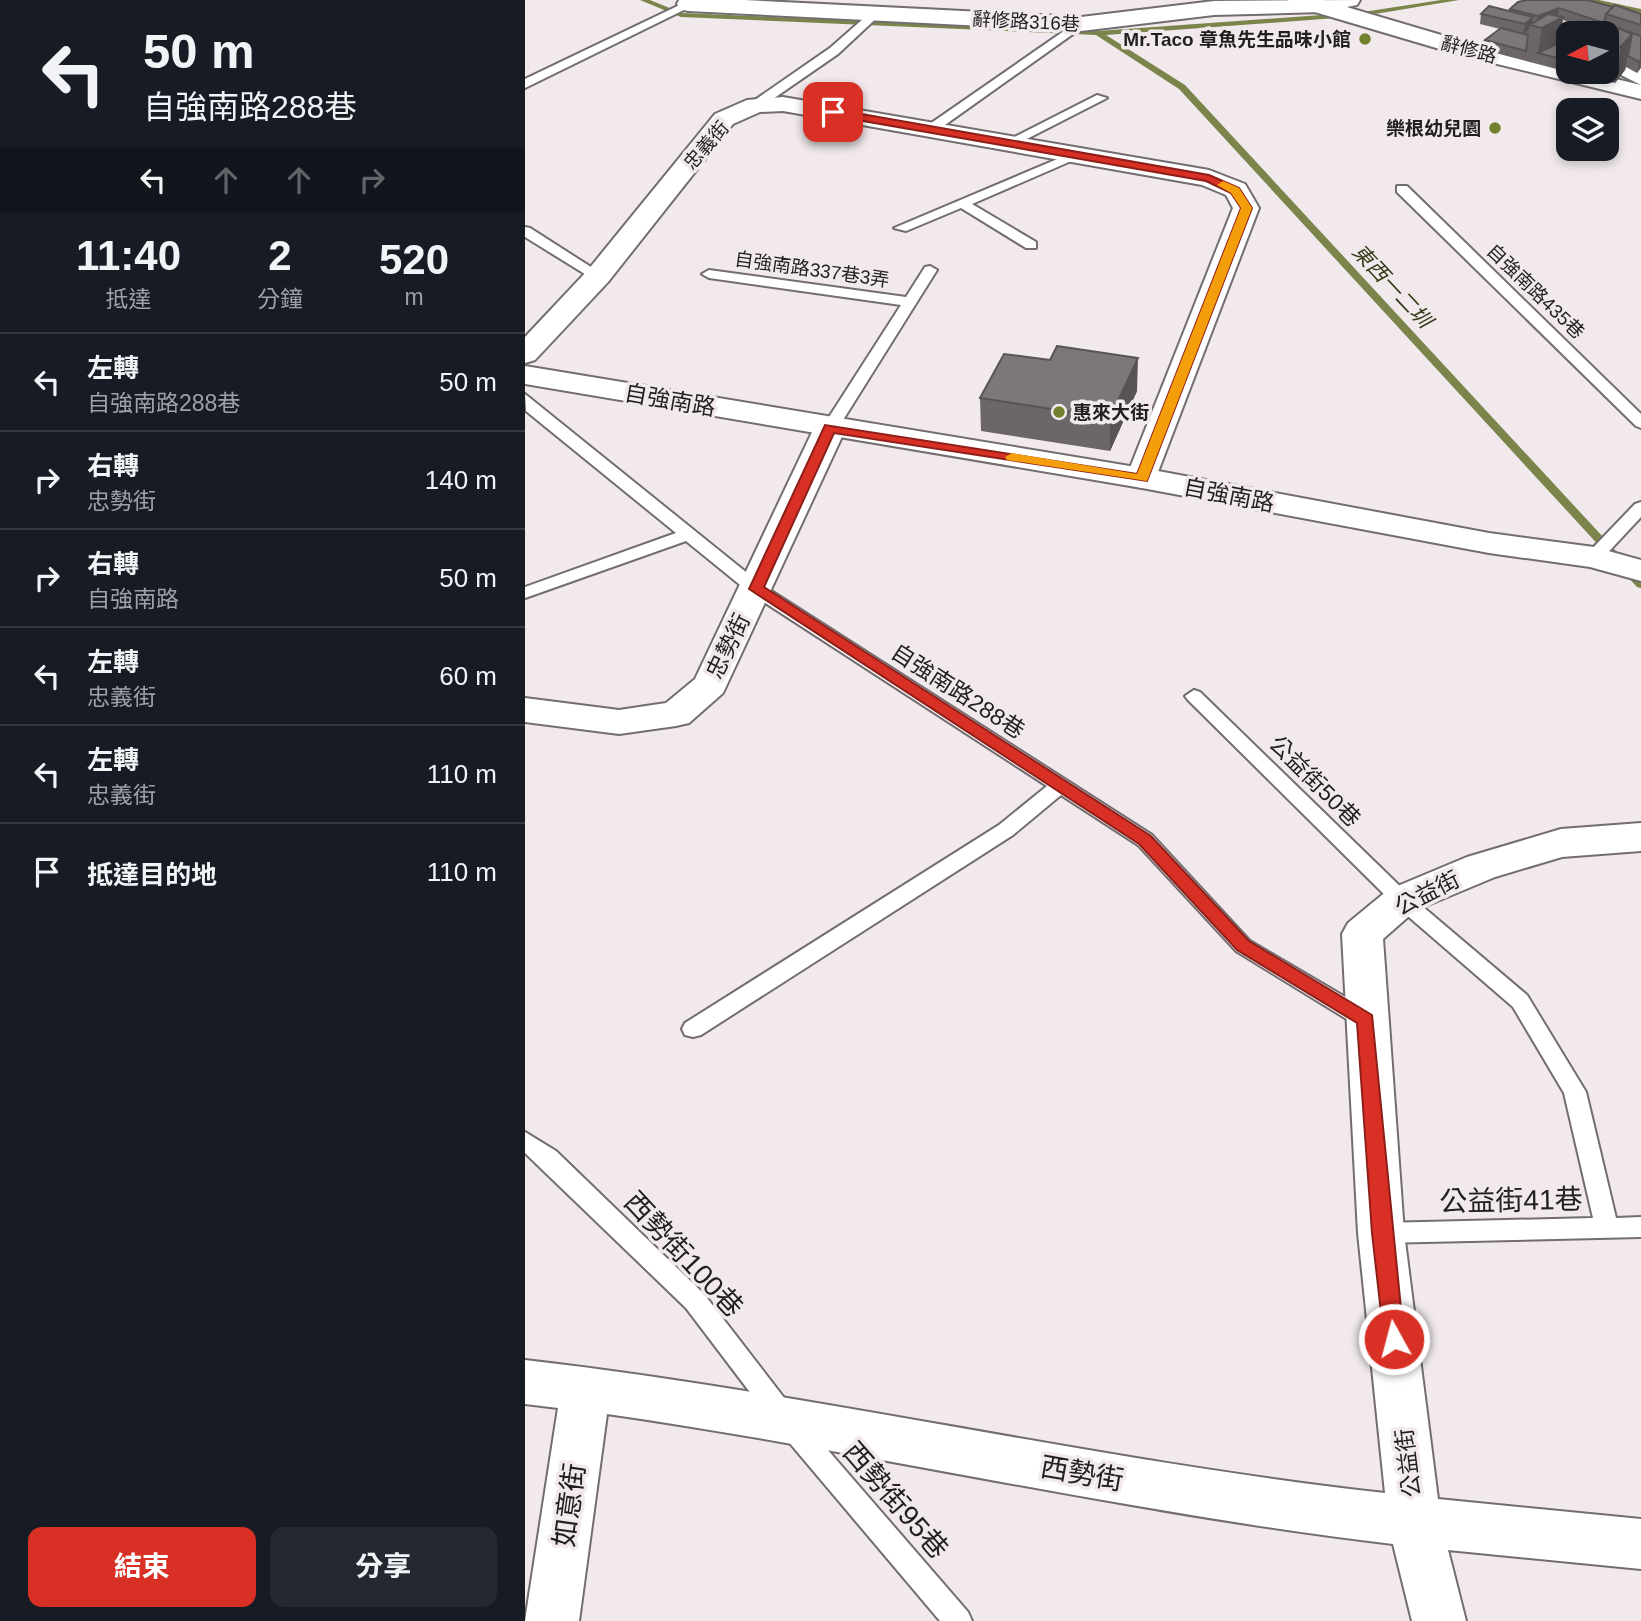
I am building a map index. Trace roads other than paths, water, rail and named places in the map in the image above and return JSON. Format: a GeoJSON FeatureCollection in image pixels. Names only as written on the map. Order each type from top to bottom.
{"type":"FeatureCollection","features":[{"type":"Feature","properties":{"kind":"street","name":"辭修路"},"geometry":{"type":"LineString","coordinates":[[1299,0],[1344,9],[1468,50],[1639,85]]}},
{"type":"Feature","properties":{"kind":"street","name":"辭修路316巷"},"geometry":{"type":"LineString","coordinates":[[690,2],[1081,24],[1214,8],[1344,9]]}},
{"type":"Feature","properties":{"kind":"street"},"geometry":{"type":"LineString","coordinates":[[1619,68],[1639,85]]}},
{"type":"Feature","properties":{"kind":"street","name":"忠義街"},"geometry":{"type":"LineString","coordinates":[[525,354],[598,276],[724,119],[756,105],[783,104],[1209,178],[1235,191],[1247,208],[1142,478]]}},
{"type":"Feature","properties":{"kind":"street","name":"自強南路"},"geometry":{"type":"LineString","coordinates":[[525,375],[1142,478],[1489,543],[1594,557],[1641,571]]}},
{"type":"Feature","properties":{"kind":"street","name":"忠勢街"},"geometry":{"type":"LineString","coordinates":[[525,710],[619,722],[676,714],[710,685],[830,428]]}},
{"type":"Feature","properties":{"kind":"street","name":"公益街"},"geometry":{"type":"LineString","coordinates":[[1439,1621],[1416,1524],[1381,1233],[1362,934],[1402,900],[1482,867],[1561,843],[1641,837]]}},
{"type":"Feature","properties":{"kind":"street","name":"西勢街"},"geometry":{"type":"LineString","coordinates":[[525,1382],[586,1388],[786,1420],[1110,1479],[1416,1524],[1641,1544]]}},
{"type":"Feature","properties":{"kind":"street","name":"如意街"},"geometry":{"type":"LineString","coordinates":[[552,1621],[586,1388]]}},
{"type":"Feature","properties":{"kind":"lane","name":"辭修路316巷"},"geometry":{"type":"LineString","coordinates":[[525,84],[690,2]]}},
{"type":"Feature","properties":{"kind":"lane"},"geometry":{"type":"LineString","coordinates":[[756,105],[834,51],[876,13]]}},
{"type":"Feature","properties":{"kind":"lane"},"geometry":{"type":"LineString","coordinates":[[932,129],[1081,24]]}},
{"type":"Feature","properties":{"kind":"lane"},"geometry":{"type":"LineString","coordinates":[[1009,143],[1101,98]]}},
{"type":"Feature","properties":{"kind":"lane"},"geometry":{"type":"LineString","coordinates":[[901,228],[1079,155]]}},
{"type":"Feature","properties":{"kind":"lane","name":"自強南路435巷"},"geometry":{"type":"LineString","coordinates":[[1402,189],[1641,423]]}},
{"type":"Feature","properties":{"kind":"lane"},"geometry":{"type":"LineString","coordinates":[[962,203],[1031,245]]}},
{"type":"Feature","properties":{"kind":"lane"},"geometry":{"type":"LineString","coordinates":[[525,230],[598,276]]}},
{"type":"Feature","properties":{"kind":"lane"},"geometry":{"type":"LineString","coordinates":[[830,428],[930,270]]}},
{"type":"Feature","properties":{"kind":"lane","name":"自強南路337巷3弄"},"geometry":{"type":"LineString","coordinates":[[709,274],[909,302]]}},
{"type":"Feature","properties":{"kind":"lane","name":"自強南路288巷"},"geometry":{"type":"LineString","coordinates":[[527,406],[757,589],[1145,840],[1243,946],[1366,1020]]}},
{"type":"Feature","properties":{"kind":"lane"},"geometry":{"type":"LineString","coordinates":[[1594,557],[1641,507]]}},
{"type":"Feature","properties":{"kind":"lane"},"geometry":{"type":"LineString","coordinates":[[525,593],[690,534]]}},
{"type":"Feature","properties":{"kind":"lane","name":"公益街50巷"},"geometry":{"type":"LineString","coordinates":[[1195,696],[1402,900],[1520,1001],[1575,1092],[1607,1228]]}},
{"type":"Feature","properties":{"kind":"lane"},"geometry":{"type":"LineString","coordinates":[[693,1029],[1006,830],[1059,786]]}},
{"type":"Feature","properties":{"kind":"lane","name":"西勢街100巷"},"geometry":{"type":"LineString","coordinates":[[525,1141],[548,1158],[695,1301],[786,1420]]}},
{"type":"Feature","properties":{"kind":"lane","name":"公益街41巷"},"geometry":{"type":"LineString","coordinates":[[1381,1233],[1641,1227]]}},
{"type":"Feature","properties":{"kind":"lane","name":"西勢街95巷"},"geometry":{"type":"LineString","coordinates":[[786,1420],[958,1621]]}},
{"type":"Feature","properties":{"kind":"waterway"},"geometry":{"type":"LineString","coordinates":[[644,0],[681,15],[1098,33]]}},
{"type":"Feature","properties":{"kind":"waterway"},"geometry":{"type":"LineString","coordinates":[[1098,33],[1363,14],[1455,0]]}},
{"type":"Feature","properties":{"kind":"waterway"},"geometry":{"type":"LineString","coordinates":[[1589,0],[1641,11]]}},
{"type":"Feature","properties":{"kind":"waterway","name":"東西一二圳"},"geometry":{"type":"LineString","coordinates":[[1098,33],[1182,87],[1641,585]]}},
{"type":"Feature","properties":{"kind":"place","name":"Mr.Taco 章魚先生品味小館"},"geometry":{"type":"Point","coordinates":[1365,39]}},
{"type":"Feature","properties":{"kind":"place","name":"樂根幼兒園"},"geometry":{"type":"Point","coordinates":[1495,128]}},
{"type":"Feature","properties":{"kind":"place","name":"惠來大街"},"geometry":{"type":"Point","coordinates":[1059,412]}}]}
